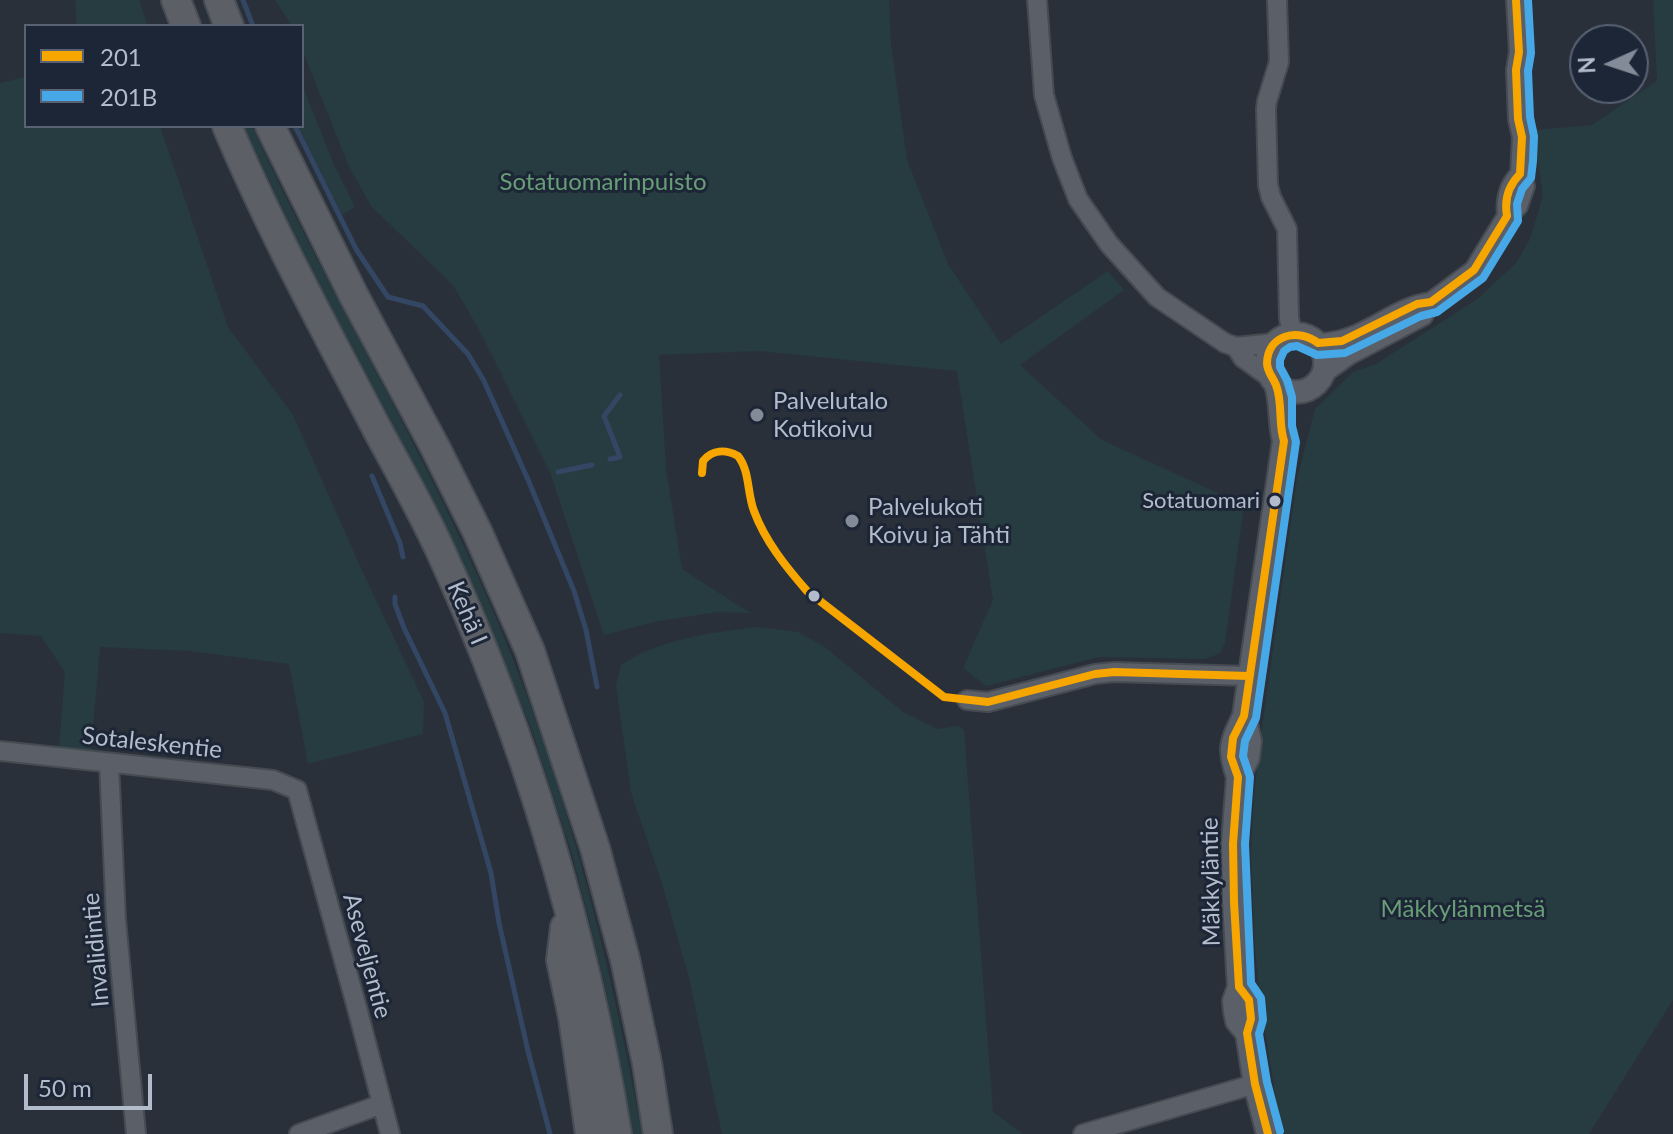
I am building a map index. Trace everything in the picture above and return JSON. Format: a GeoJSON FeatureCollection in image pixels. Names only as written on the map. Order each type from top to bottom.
{"type":"FeatureCollection","features":[{"type":"Feature","properties":{"kind":"highway"},"geometry":{"type":"LineString","coordinates":[[176,0],[185,24]]}},
{"type":"Feature","properties":{"kind":"highway"},"geometry":{"type":"LineString","coordinates":[[219,0],[228,24]]}},
{"type":"Feature","properties":{"kind":"highway","name":"Kehä I"},"geometry":{"type":"LineString","coordinates":[[228,128],[300,281],[440,551],[492,672],[529,773],[568,902],[617,1134]]}},
{"type":"Feature","properties":{"kind":"highway","name":"Kehä I"},"geometry":{"type":"LineString","coordinates":[[271,128],[354,296],[477,531],[530,651],[595,848],[622,946],[647,1063],[658,1134]]}},
{"type":"Feature","properties":{"kind":"highway"},"geometry":{"type":"LineString","coordinates":[[568,902],[561,960],[573,1017],[590,1134]]}},
{"type":"Feature","properties":{"kind":"street"},"geometry":{"type":"LineString","coordinates":[[1037,0],[1044,95],[1062,158],[1078,199],[1109,244],[1157,297],[1225,343],[1236,347],[1306,335],[1318,343],[1326,365],[1320,380],[1308,390],[1291,392],[1243,358],[1236,347]]}},
{"type":"Feature","properties":{"kind":"street"},"geometry":{"type":"LineString","coordinates":[[1273,381],[1268,371],[1268,356],[1283,338],[1289,318],[1287,229],[1268,185],[1266,109],[1279,62],[1277,0]]}},
{"type":"Feature","properties":{"kind":"street"},"geometry":{"type":"LineString","coordinates":[[1324,373],[1349,355],[1423,316],[1431,302],[1474,270],[1507,216],[1505,203],[1511,183],[1520,174],[1522,137],[1518,119],[1516,0]]}},
{"type":"Feature","properties":{"kind":"street"},"geometry":{"type":"LineString","coordinates":[[1318,343],[1342,341],[1417,304],[1431,302]]}},
{"type":"Feature","properties":{"kind":"street","name":"Mäkkyläntie"},"geometry":{"type":"LineString","coordinates":[[1273,381],[1280,399],[1280,428],[1284,441]]}},
{"type":"Feature","properties":{"kind":"street","name":"Mäkkyläntie"},"geometry":{"type":"LineString","coordinates":[[1268,1134],[1255,1084],[1247,1033],[1237,1021],[1234,1001],[1239,987],[1233,844],[1238,777],[1231,757],[1233,738],[1244,716],[1284,441],[1308,390]]}},
{"type":"Feature","properties":{"kind":"street"},"geometry":{"type":"LineString","coordinates":[[967,700],[988,702],[1095,674],[1114,672],[1249,676]]}},
{"type":"Feature","properties":{"kind":"street","name":"Sotaleskentie"},"geometry":{"type":"LineString","coordinates":[[0,751],[273,780],[297,790]]}},
{"type":"Feature","properties":{"kind":"street","name":"Invalidintie"},"geometry":{"type":"LineString","coordinates":[[109,763],[116,920],[136,1134]]}},
{"type":"Feature","properties":{"kind":"street","name":"Aseveljentie"},"geometry":{"type":"LineString","coordinates":[[297,790],[390,1134]]}},
{"type":"Feature","properties":{"kind":"street"},"geometry":{"type":"LineString","coordinates":[[1083,1134],[1255,1084]]}},
{"type":"Feature","properties":{"kind":"street"},"geometry":{"type":"LineString","coordinates":[[299,1134],[382,1104]]}},
{"type":"Feature","properties":{"kind":"green space"},"geometry":{"type":"Polygon","coordinates":[[[75,0],[139,0],[147,24],[77,24],[75,0]]]}},
{"type":"Feature","properties":{"kind":"green space","name":"Sotatuomarinpuisto"},"geometry":{"type":"Polygon","coordinates":[[[275,0],[889,0],[891,44],[907,160],[948,264],[1001,344],[1108,271],[1124,290],[1020,365],[1102,440],[1244,505],[1225,643],[1220,653],[1206,659],[1099,657],[986,686],[963,668],[993,600],[957,371],[759,351],[659,355],[666,469],[682,569],[750,613],[718,612],[659,621],[604,635],[551,475],[478,328],[453,285],[371,206],[348,164],[304,54],[304,24],[291,24],[275,0]]]}},
{"type":"Feature","properties":{"kind":"green space","name":"Mäkkylänmetsä"},"geometry":{"type":"Polygon","coordinates":[[[1653,0],[1673,0],[1673,1000],[1589,1134],[1285,1134],[1276,1099],[1260,999],[1251,854],[1258,756],[1297,479],[1315,409],[1353,372],[1376,364],[1476,300],[1516,263],[1530,239],[1543,196],[1534,130],[1592,125],[1623,104],[1649,104],[1649,86],[1657,81],[1653,0]]]}},
{"type":"Feature","properties":{"kind":"green space"},"geometry":{"type":"Polygon","coordinates":[[[24,77],[24,128],[161,128],[228,327],[293,415],[424,702],[423,734],[308,764],[289,664],[190,651],[100,647],[91,750],[59,748],[65,672],[41,636],[0,633],[0,83],[24,77]]]}},
{"type":"Feature","properties":{"kind":"green space"},"geometry":{"type":"Polygon","coordinates":[[[304,90],[355,207],[342,215],[299,128],[304,128],[304,90]]]}},
{"type":"Feature","properties":{"kind":"green space"},"geometry":{"type":"Polygon","coordinates":[[[245,128],[253,128],[307,240],[424,465],[508,647],[557,783],[596,921],[642,1134],[633,1134],[589,919],[572,854],[530,725],[472,584],[433,500],[312,273],[245,128]]]}},
{"type":"Feature","properties":{"kind":"green space"},"geometry":{"type":"Polygon","coordinates":[[[757,627],[798,632],[825,647],[903,712],[937,729],[958,726],[964,730],[993,1112],[1023,1134],[722,1134],[689,978],[631,792],[616,685],[621,665],[653,649],[687,638],[757,627]]]}},
{"type":"Feature","properties":{"kind":"waterway"},"geometry":{"type":"LineString","coordinates":[[243,0],[252,24]]}},
{"type":"Feature","properties":{"kind":"waterway"},"geometry":{"type":"LineString","coordinates":[[296,128],[356,249],[388,297],[423,306],[468,354],[484,381],[574,591],[586,630],[597,687]]}},
{"type":"Feature","properties":{"kind":"waterway"},"geometry":{"type":"LineString","coordinates":[[610,459],[620,457],[604,416],[620,395]]}},
{"type":"Feature","properties":{"kind":"waterway"},"geometry":{"type":"LineString","coordinates":[[558,472],[592,465]]}},
{"type":"Feature","properties":{"kind":"waterway"},"geometry":{"type":"LineString","coordinates":[[372,476],[403,557]]}},
{"type":"Feature","properties":{"kind":"waterway"},"geometry":{"type":"LineString","coordinates":[[395,597],[404,628],[445,713],[491,873],[499,923],[550,1134]]}},
{"type":"Feature","properties":{"kind":"transit line","name":"201"},"geometry":{"type":"LineString","coordinates":[[1268,1134],[1255,1084],[1247,1033],[1251,1019],[1249,1000],[1239,987],[1233,844],[1238,777],[1231,757],[1233,738],[1244,716],[1284,441],[1278,392],[1267,366],[1269,353],[1286,336],[1302,336],[1318,343],[1342,341],[1417,304],[1431,302],[1474,270],[1507,216],[1508,193],[1520,174],[1522,137],[1518,119],[1516,0]]}},
{"type":"Feature","properties":{"kind":"transit line","name":"201B"},"geometry":{"type":"LineString","coordinates":[[1280,1131],[1259,1034],[1263,1020],[1261,998],[1251,983],[1245,844],[1250,777],[1243,756],[1245,741],[1256,718],[1296,442],[1292,426],[1292,397],[1280,360],[1284,351],[1297,346],[1317,355],[1345,353],[1421,316],[1437,312],[1483,278],[1518,221],[1517,204],[1522,189],[1531,178],[1534,136],[1530,117],[1528,0]]}},
{"type":"Feature","properties":{"kind":"transit line","name":"201"},"geometry":{"type":"LineString","coordinates":[[702,473],[703,461],[710,455],[728,452],[738,456],[745,468],[752,504],[764,533],[799,582],[944,697],[988,702],[1095,674],[1114,672],[1249,676]]}},
{"type":"Feature","properties":{"kind":"place","name":"Palvelutalo Kotikoivu"},"geometry":{"type":"Point","coordinates":[757,415]}},
{"type":"Feature","properties":{"kind":"place","name":"Sotatuomari"},"geometry":{"type":"Point","coordinates":[1275,501]}},
{"type":"Feature","properties":{"kind":"place","name":"Palvelukoti Koivu ja Tähti"},"geometry":{"type":"Point","coordinates":[852,521]}}]}
